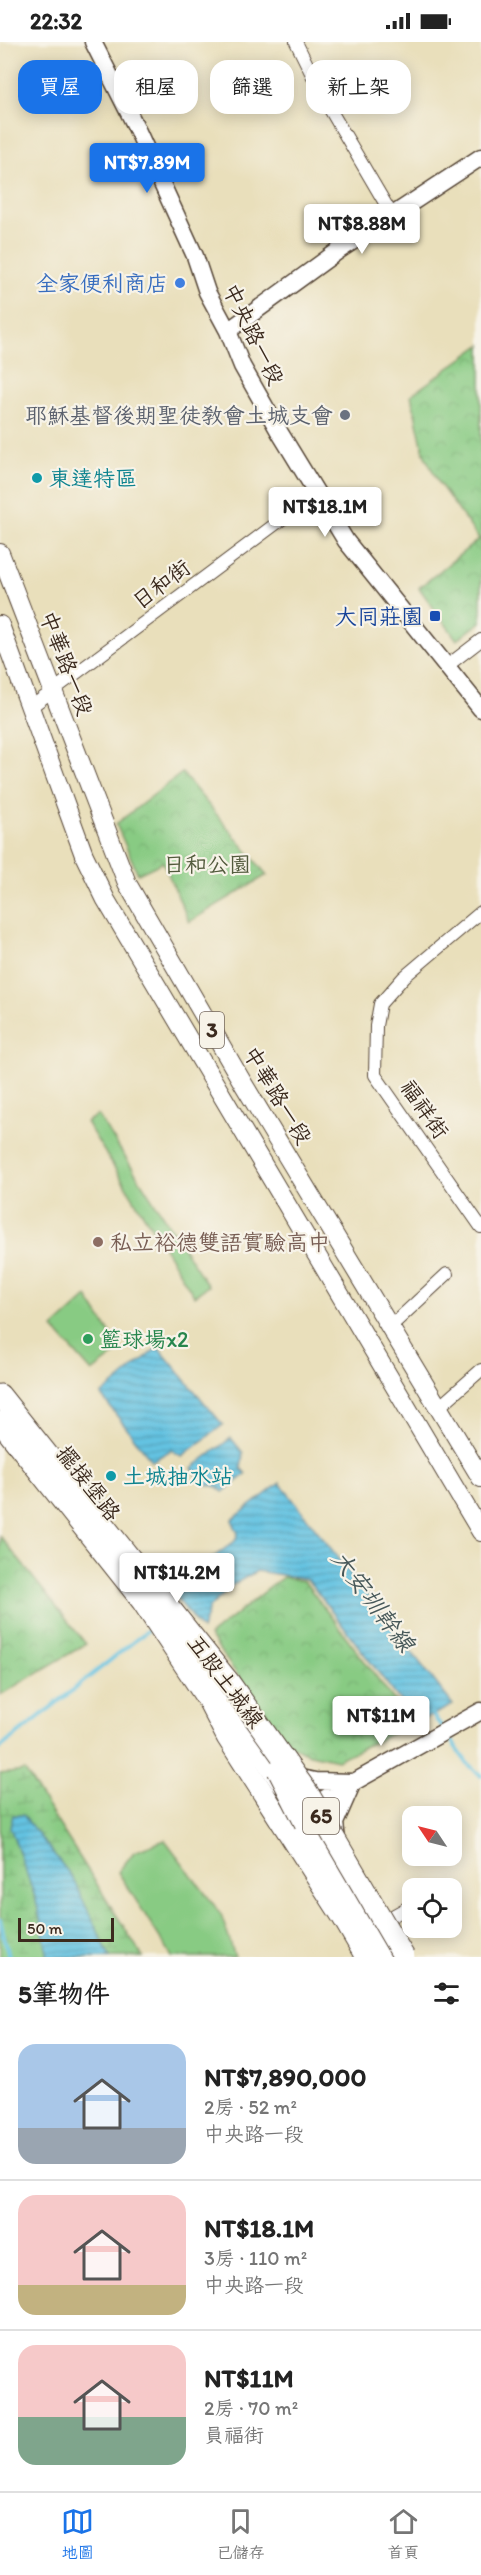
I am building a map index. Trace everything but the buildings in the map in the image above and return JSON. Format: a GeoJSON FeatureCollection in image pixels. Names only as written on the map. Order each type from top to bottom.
{"type":"FeatureCollection","features":[{"type":"Feature","properties":{"kind":"highway","name":"五股土城線"},"geometry":{"type":"LineString","coordinates":[[0,1395],[229,1682],[308,1793],[404,1957]]}},
{"type":"Feature","properties":{"kind":"highway","name":"五股土城線"},"geometry":{"type":"LineString","coordinates":[[8,1424],[142,1601],[209,1702],[228,1737],[366,1957]]}},
{"type":"Feature","properties":{"kind":"highway"},"geometry":{"type":"LineString","coordinates":[[229,1682],[256,1738],[283,1779],[302,1818],[382,1957]]}},
{"type":"Feature","properties":{"kind":"highway"},"geometry":{"type":"LineString","coordinates":[[209,1702],[245,1742],[275,1786],[302,1818]]}},
{"type":"Feature","properties":{"kind":"main road","name":"中華路一段"},"geometry":{"type":"LineString","coordinates":[[0,553],[127,883],[244,1085],[481,1478]]}},
{"type":"Feature","properties":{"kind":"main road","name":"3"},"geometry":{"type":"LineString","coordinates":[[0,625],[84,855],[106,900],[481,1532]]}},
{"type":"Feature","properties":{"kind":"street","name":"中央路一段"},"geometry":{"type":"LineString","coordinates":[[93,42],[135,125],[195,256],[207,292],[228,331],[242,366],[346,541],[481,709]]}},
{"type":"Feature","properties":{"kind":"street"},"geometry":{"type":"LineString","coordinates":[[297,45],[324,99],[392,214]]}},
{"type":"Feature","properties":{"kind":"street"},"geometry":{"type":"LineString","coordinates":[[228,331],[392,214],[481,157]]}},
{"type":"Feature","properties":{"kind":"street","name":"日和街"},"geometry":{"type":"LineString","coordinates":[[31,707],[316,493]]}},
{"type":"Feature","properties":{"kind":"street"},"geometry":{"type":"LineString","coordinates":[[447,666],[481,640]]}},
{"type":"Feature","properties":{"kind":"street","name":"福祥街"},"geometry":{"type":"LineString","coordinates":[[481,912],[405,977],[381,1004],[376,1026],[375,1075],[481,1227]]}},
{"type":"Feature","properties":{"kind":"street"},"geometry":{"type":"LineString","coordinates":[[390,1327],[447,1274]]}},
{"type":"Feature","properties":{"kind":"street"},"geometry":{"type":"LineString","coordinates":[[438,1408],[481,1370]]}},
{"type":"Feature","properties":{"kind":"street","name":"擺接堡路"},"geometry":{"type":"LineString","coordinates":[[0,1401],[8,1424]]}},
{"type":"Feature","properties":{"kind":"street","name":"擺接堡路"},"geometry":{"type":"LineString","coordinates":[[0,1407],[8,1424],[158,1607],[339,1874],[388,1957]]}},
{"type":"Feature","properties":{"kind":"street"},"geometry":{"type":"LineString","coordinates":[[302,1818],[353,1782],[481,1711]]}},
{"type":"Feature","properties":{"kind":"street"},"geometry":{"type":"LineString","coordinates":[[268,1767],[284,1774],[315,1781],[353,1782]]}},
{"type":"Feature","properties":{"kind":"street"},"geometry":{"type":"LineString","coordinates":[[339,1874],[335,1823],[353,1782]]}},
{"type":"Feature","properties":{"kind":"street"},"geometry":{"type":"LineString","coordinates":[[372,1929],[402,1911]]}},
{"type":"Feature","properties":{"kind":"green space"},"geometry":{"type":"Polygon","coordinates":[[[481,345],[481,622],[457,640],[419,588],[479,539],[439,483],[424,454],[411,395],[481,345]]]}},
{"type":"Feature","properties":{"kind":"green space","name":"日和公園"},"geometry":{"type":"Polygon","coordinates":[[[182,773],[267,875],[189,922],[163,862],[138,874],[116,824],[182,773]]]}},
{"type":"Feature","properties":{"kind":"green space"},"geometry":{"type":"Polygon","coordinates":[[[98,1115],[208,1286],[194,1296],[86,1122],[98,1115]]]}},
{"type":"Feature","properties":{"kind":"green space","name":"籃球場x2"},"geometry":{"type":"Polygon","coordinates":[[[87,1297],[121,1350],[92,1372],[53,1328],[87,1297]]]}},
{"type":"Feature","properties":{"kind":"green space"},"geometry":{"type":"Polygon","coordinates":[[[0,1536],[86,1644],[0,1695],[0,1536]]]}},
{"type":"Feature","properties":{"kind":"green space"},"geometry":{"type":"Polygon","coordinates":[[[283,1577],[304,1581],[412,1724],[337,1760],[306,1753],[288,1744],[209,1636],[283,1577]]]}},
{"type":"Feature","properties":{"kind":"green space"},"geometry":{"type":"Polygon","coordinates":[[[25,1771],[143,1957],[0,1957],[0,1774],[25,1771]]]}},
{"type":"Feature","properties":{"kind":"green space"},"geometry":{"type":"Polygon","coordinates":[[[165,1840],[221,1914],[235,1957],[172,1957],[118,1872],[134,1852],[165,1840]]]}},
{"type":"Feature","properties":{"kind":"water"},"geometry":{"type":"Polygon","coordinates":[[[158,1347],[223,1425],[182,1456],[171,1450],[152,1461],[101,1395],[158,1347]]]}},
{"type":"Feature","properties":{"kind":"water"},"geometry":{"type":"Polygon","coordinates":[[[231,1438],[243,1453],[241,1468],[246,1474],[223,1492],[218,1487],[203,1483],[192,1468],[231,1438]]]}},
{"type":"Feature","properties":{"kind":"water"},"geometry":{"type":"Polygon","coordinates":[[[280,1483],[453,1705],[417,1723],[307,1579],[257,1571],[234,1584],[209,1608],[202,1630],[170,1590],[235,1541],[238,1533],[232,1520],[280,1483]]]}},
{"type":"Feature","properties":{"kind":"water"},"geometry":{"type":"Polygon","coordinates":[[[13,1815],[23,1815],[72,1877],[110,1957],[48,1957],[36,1900],[10,1827],[13,1815]]]}},
{"type":"Feature","properties":{"kind":"waterway","name":"大安圳幹線"},"geometry":{"type":"LineString","coordinates":[[0,1748],[152,1627]]}},
{"type":"Feature","properties":{"kind":"waterway","name":"大安圳幹線"},"geometry":{"type":"LineString","coordinates":[[430,1712],[442,1727]]}},
{"type":"Feature","properties":{"kind":"waterway","name":"大安圳幹線"},"geometry":{"type":"LineString","coordinates":[[448,1736],[467,1763],[481,1776]]}},
{"type":"Feature","properties":{"kind":"waterway"},"geometry":{"type":"LineString","coordinates":[[0,1920],[9,1957]]}},
{"type":"Feature","properties":{"kind":"place","name":"全家便利商店"},"geometry":{"type":"Point","coordinates":[180,283]}},
{"type":"Feature","properties":{"kind":"place","name":"耶穌基督後期聖徒教會土城支會"},"geometry":{"type":"Point","coordinates":[345,415]}},
{"type":"Feature","properties":{"kind":"place","name":"東達特區"},"geometry":{"type":"Point","coordinates":[37,478]}},
{"type":"Feature","properties":{"kind":"place","name":"大同莊園"},"geometry":{"type":"Point","coordinates":[435,616]}},
{"type":"Feature","properties":{"kind":"place","name":"私立裕德雙語實驗高中"},"geometry":{"type":"Point","coordinates":[98,1242]}},
{"type":"Feature","properties":{"kind":"place","name":"籃球場x2"},"geometry":{"type":"Point","coordinates":[88,1339]}},
{"type":"Feature","properties":{"kind":"place","name":"土城抽水站"},"geometry":{"type":"Point","coordinates":[111,1476]}}]}
